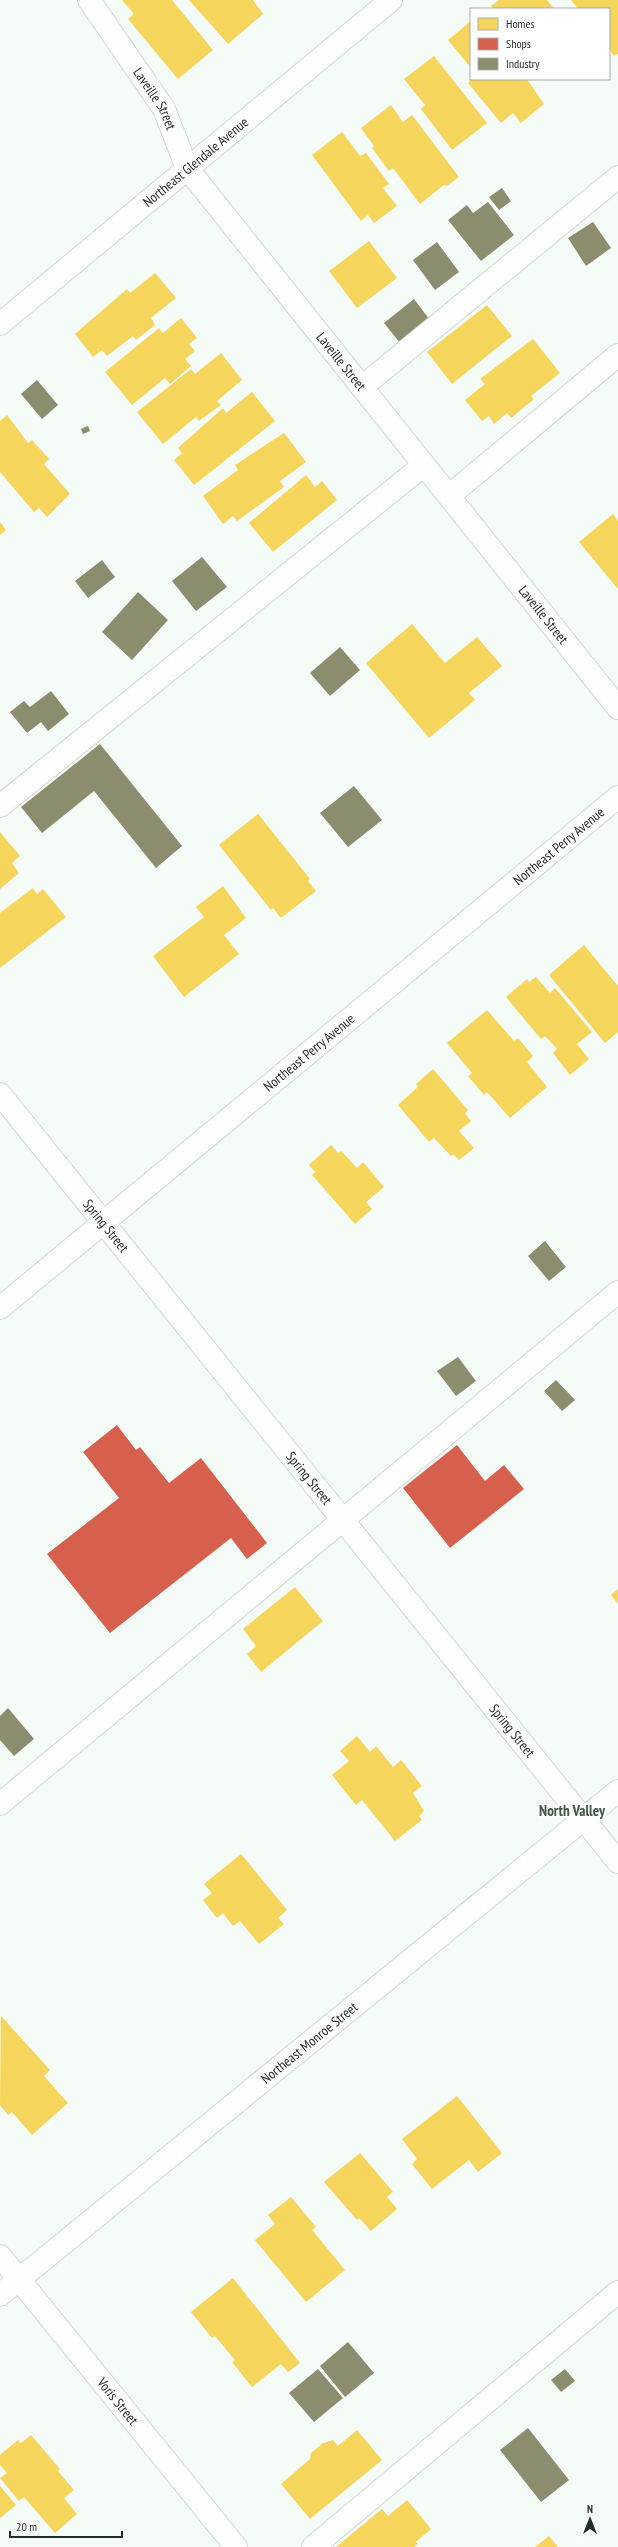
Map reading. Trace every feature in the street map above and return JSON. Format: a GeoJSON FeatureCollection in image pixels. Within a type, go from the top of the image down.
{"type":"FeatureCollection","features":[{"type":"Feature","properties":{"kind":"street","name":"Laveille Street"},"geometry":{"type":"LineString","coordinates":[[89,0],[164,109],[188,168],[618,708]]}},
{"type":"Feature","properties":{"kind":"street","name":"Northeast Glendale Avenue"},"geometry":{"type":"LineString","coordinates":[[0,324],[391,0]]}},
{"type":"Feature","properties":{"kind":"street"},"geometry":{"type":"LineString","coordinates":[[362,387],[618,177]]}},
{"type":"Feature","properties":{"kind":"street"},"geometry":{"type":"LineString","coordinates":[[449,496],[618,355]]}},
{"type":"Feature","properties":{"kind":"street"},"geometry":{"type":"LineString","coordinates":[[0,806],[424,465]]}},
{"type":"Feature","properties":{"kind":"street","name":"Northeast Perry Avenue"},"geometry":{"type":"LineString","coordinates":[[0,1308],[102,1222],[618,797]]}},
{"type":"Feature","properties":{"kind":"street","name":"Spring Street"},"geometry":{"type":"LineString","coordinates":[[0,1094],[618,1862]]}},
{"type":"Feature","properties":{"kind":"street"},"geometry":{"type":"LineString","coordinates":[[0,1804],[342,1519],[618,1292]]}},
{"type":"Feature","properties":{"kind":"street","name":"Northeast Monroe Street"},"geometry":{"type":"LineString","coordinates":[[0,2295],[618,1791]]}},
{"type":"Feature","properties":{"kind":"street","name":"Voris Street"},"geometry":{"type":"LineString","coordinates":[[0,2256],[236,2547]]}},
{"type":"Feature","properties":{"kind":"street"},"geometry":{"type":"LineString","coordinates":[[313,2547],[618,2292]]}},
{"type":"Feature","properties":{"kind":"building: Homes"},"geometry":{"type":"Polygon","coordinates":[[[122,0],[172,0],[213,50],[178,79],[128,19],[134,14],[122,0]]]}},
{"type":"Feature","properties":{"kind":"building: Homes"},"geometry":{"type":"Polygon","coordinates":[[[189,0],[253,0],[263,14],[228,44],[189,0]]]}},
{"type":"Feature","properties":{"kind":"building: Homes"},"geometry":{"type":"Polygon","coordinates":[[[499,0],[547,0],[553,8],[492,8],[491,6],[499,0]]]}},
{"type":"Feature","properties":{"kind":"building: Homes"},"geometry":{"type":"Polygon","coordinates":[[[571,0],[618,0],[618,54],[614,56],[610,50],[610,8],[577,8],[571,0]]]}},
{"type":"Feature","properties":{"kind":"building: Homes"},"geometry":{"type":"Polygon","coordinates":[[[470,22],[470,67],[448,40],[470,22]]]}},
{"type":"Feature","properties":{"kind":"building: Homes"},"geometry":{"type":"Polygon","coordinates":[[[434,56],[487,123],[452,150],[421,109],[425,105],[404,79],[434,56]]]}},
{"type":"Feature","properties":{"kind":"building: Homes"},"geometry":{"type":"Polygon","coordinates":[[[471,80],[528,80],[544,104],[521,123],[513,113],[501,123],[468,83],[471,80]]]}},
{"type":"Feature","properties":{"kind":"building: Homes"},"geometry":{"type":"Polygon","coordinates":[[[391,105],[403,122],[412,115],[459,177],[447,186],[444,185],[420,204],[393,168],[389,171],[372,148],[374,146],[361,128],[391,105]]]}},
{"type":"Feature","properties":{"kind":"building: Homes"},"geometry":{"type":"Polygon","coordinates":[[[342,132],[360,156],[366,153],[389,184],[383,188],[397,206],[374,223],[368,215],[361,221],[312,155],[342,132]]]}},
{"type":"Feature","properties":{"kind":"building: Homes"},"geometry":{"type":"Polygon","coordinates":[[[369,241],[397,278],[357,308],[329,271],[369,241]]]}},
{"type":"Feature","properties":{"kind":"building: Homes"},"geometry":{"type":"Polygon","coordinates":[[[155,273],[176,298],[151,318],[155,325],[136,340],[133,336],[107,356],[102,350],[93,357],[75,334],[127,289],[130,293],[155,273]]]}},
{"type":"Feature","properties":{"kind":"building: Homes"},"geometry":{"type":"Polygon","coordinates":[[[487,305],[512,336],[452,384],[427,352],[487,305]]]}},
{"type":"Feature","properties":{"kind":"building: Homes"},"geometry":{"type":"Polygon","coordinates":[[[181,318],[197,338],[189,344],[195,351],[185,359],[191,366],[170,384],[165,378],[132,405],[105,372],[159,328],[163,333],[181,318]]]}},
{"type":"Feature","properties":{"kind":"building: Homes"},"geometry":{"type":"Polygon","coordinates":[[[533,339],[560,373],[531,396],[534,399],[511,418],[507,413],[494,424],[489,416],[482,421],[465,400],[485,384],[480,379],[533,339]]]}},
{"type":"Feature","properties":{"kind":"building: Homes"},"geometry":{"type":"Polygon","coordinates":[[[221,353],[242,380],[217,401],[221,405],[199,421],[196,417],[163,444],[137,412],[191,369],[195,374],[221,353]]]}},
{"type":"Feature","properties":{"kind":"building: Homes"},"geometry":{"type":"Polygon","coordinates":[[[252,392],[275,421],[194,485],[174,460],[182,453],[178,448],[223,408],[226,413],[252,392]]]}},
{"type":"Feature","properties":{"kind":"building: Homes"},"geometry":{"type":"Polygon","coordinates":[[[7,415],[28,443],[32,440],[49,459],[44,464],[70,494],[47,517],[39,508],[34,512],[0,472],[0,421],[7,415]]]}},
{"type":"Feature","properties":{"kind":"building: Homes"},"geometry":{"type":"Polygon","coordinates":[[[284,433],[306,462],[280,481],[284,487],[237,521],[233,516],[223,524],[203,496],[238,470],[235,465],[284,433]]]}},
{"type":"Feature","properties":{"kind":"building: Homes"},"geometry":{"type":"Polygon","coordinates":[[[306,475],[315,487],[322,481],[337,500],[273,552],[249,523],[306,475]]]}},
{"type":"Feature","properties":{"kind":"building: Homes"},"geometry":{"type":"Polygon","coordinates":[[[613,514],[618,521],[618,589],[579,542],[613,514]]]}},
{"type":"Feature","properties":{"kind":"building: Homes"},"geometry":{"type":"Polygon","coordinates":[[[0,522],[6,530],[0,535],[0,522]]]}},
{"type":"Feature","properties":{"kind":"building: Homes"},"geometry":{"type":"Polygon","coordinates":[[[412,624],[445,663],[477,637],[502,666],[469,693],[475,700],[429,738],[366,663],[412,624]]]}},
{"type":"Feature","properties":{"kind":"building: Homes"},"geometry":{"type":"Polygon","coordinates":[[[258,814],[310,879],[308,881],[316,891],[281,918],[273,908],[271,910],[219,845],[258,814]]]}},
{"type":"Feature","properties":{"kind":"building: Homes"},"geometry":{"type":"Polygon","coordinates":[[[0,832],[20,856],[12,863],[19,873],[0,889],[0,832]]]}},
{"type":"Feature","properties":{"kind":"building: Homes"},"geometry":{"type":"Polygon","coordinates":[[[223,886],[246,918],[224,935],[239,954],[184,997],[153,956],[204,917],[196,907],[223,886]]]}},
{"type":"Feature","properties":{"kind":"building: Homes"},"geometry":{"type":"Polygon","coordinates":[[[33,888],[37,894],[43,889],[66,917],[0,968],[0,913],[33,888]]]}},
{"type":"Feature","properties":{"kind":"building: Homes"},"geometry":{"type":"Polygon","coordinates":[[[584,945],[618,986],[618,1032],[605,1043],[549,975],[584,945]]]}},
{"type":"Feature","properties":{"kind":"building: Homes"},"geometry":{"type":"Polygon","coordinates":[[[536,977],[550,993],[555,988],[592,1032],[577,1044],[589,1059],[570,1075],[553,1053],[557,1049],[545,1036],[541,1039],[506,997],[527,979],[529,982],[536,977]]]}},
{"type":"Feature","properties":{"kind":"building: Homes"},"geometry":{"type":"Polygon","coordinates":[[[487,1010],[514,1041],[518,1038],[533,1056],[527,1062],[547,1087],[510,1118],[487,1092],[484,1095],[468,1076],[472,1073],[447,1043],[487,1010]]]}},
{"type":"Feature","properties":{"kind":"building: Homes"},"geometry":{"type":"Polygon","coordinates":[[[433,1069],[468,1110],[465,1113],[471,1121],[459,1131],[474,1148],[459,1160],[453,1154],[451,1156],[434,1138],[429,1142],[398,1105],[418,1087],[416,1084],[433,1069]]]}},
{"type":"Feature","properties":{"kind":"building: Homes"},"geometry":{"type":"Polygon","coordinates":[[[331,1145],[338,1153],[341,1151],[357,1168],[363,1162],[384,1187],[366,1202],[372,1209],[355,1224],[312,1175],[315,1172],[309,1165],[331,1145]]]}},
{"type":"Feature","properties":{"kind":"building: Homes"},"geometry":{"type":"Polygon","coordinates":[[[295,1587],[323,1621],[261,1672],[247,1654],[256,1646],[243,1629],[295,1587]]]}},
{"type":"Feature","properties":{"kind":"building: Homes"},"geometry":{"type":"Polygon","coordinates":[[[618,1589],[618,1604],[611,1595],[618,1589]]]}},
{"type":"Feature","properties":{"kind":"building: Homes"},"geometry":{"type":"Polygon","coordinates":[[[357,1736],[370,1752],[376,1746],[393,1767],[401,1760],[422,1786],[413,1793],[424,1811],[419,1816],[422,1820],[395,1841],[362,1800],[356,1805],[332,1775],[349,1761],[340,1751],[357,1736]]]}},
{"type":"Feature","properties":{"kind":"building: Homes"},"geometry":{"type":"Polygon","coordinates":[[[241,1854],[287,1910],[278,1918],[284,1924],[259,1944],[240,1921],[233,1926],[223,1913],[217,1918],[203,1900],[212,1893],[204,1884],[241,1854]]]}},
{"type":"Feature","properties":{"kind":"building: Homes"},"geometry":{"type":"Polygon","coordinates":[[[1,2016],[50,2070],[44,2076],[68,2103],[32,2135],[12,2112],[8,2115],[0,2105],[1,2016]]]}},
{"type":"Feature","properties":{"kind":"building: Homes"},"geometry":{"type":"Polygon","coordinates":[[[457,2096],[502,2153],[478,2172],[469,2160],[432,2189],[412,2164],[417,2159],[402,2139],[457,2096]]]}},
{"type":"Feature","properties":{"kind":"building: Homes"},"geometry":{"type":"Polygon","coordinates":[[[360,2153],[393,2192],[387,2197],[397,2209],[371,2231],[359,2218],[357,2220],[324,2182],[360,2153]]]}},
{"type":"Feature","properties":{"kind":"building: Homes"},"geometry":{"type":"Polygon","coordinates":[[[291,2197],[316,2227],[312,2230],[345,2270],[306,2302],[255,2240],[275,2224],[268,2215],[291,2197]]]}},
{"type":"Feature","properties":{"kind":"building: Homes"},"geometry":{"type":"Polygon","coordinates":[[[233,2278],[300,2363],[288,2372],[281,2364],[252,2387],[232,2362],[235,2360],[215,2336],[212,2338],[191,2312],[233,2278]]]}},
{"type":"Feature","properties":{"kind":"building: Homes"},"geometry":{"type":"Polygon","coordinates":[[[357,2430],[382,2460],[310,2519],[281,2484],[310,2459],[311,2453],[323,2443],[333,2440],[338,2446],[357,2430]]]}},
{"type":"Feature","properties":{"kind":"building: Homes"},"geometry":{"type":"Polygon","coordinates":[[[31,2435],[60,2469],[58,2471],[74,2490],[64,2498],[77,2514],[55,2533],[24,2497],[19,2501],[0,2478],[7,2473],[0,2465],[0,2455],[18,2440],[21,2443],[31,2435]]]}},
{"type":"Feature","properties":{"kind":"building: Homes"},"geometry":{"type":"Polygon","coordinates":[[[0,2486],[16,2505],[0,2518],[0,2486]]]}},
{"type":"Feature","properties":{"kind":"building: Homes"},"geometry":{"type":"Polygon","coordinates":[[[407,2500],[431,2529],[416,2542],[418,2544],[414,2547],[336,2547],[382,2509],[388,2516],[407,2500]]]}},
{"type":"Feature","properties":{"kind":"building: Homes"},"geometry":{"type":"Polygon","coordinates":[[[549,2536],[558,2547],[535,2547],[549,2536]]]}},
{"type":"Feature","properties":{"kind":"building: Shops"},"geometry":{"type":"Polygon","coordinates":[[[117,1425],[136,1450],[140,1447],[169,1483],[201,1458],[267,1543],[247,1559],[231,1538],[110,1633],[47,1554],[119,1498],[83,1452],[117,1425]]]}},
{"type":"Feature","properties":{"kind":"building: Shops"},"geometry":{"type":"Polygon","coordinates":[[[457,1445],[485,1481],[504,1465],[524,1489],[450,1548],[403,1488],[457,1445]]]}},
{"type":"Feature","properties":{"kind":"building: Industry"},"geometry":{"type":"Polygon","coordinates":[[[502,188],[511,201],[499,210],[489,197],[502,188]]]}},
{"type":"Feature","properties":{"kind":"building: Industry"},"geometry":{"type":"Polygon","coordinates":[[[488,202],[514,235],[481,261],[448,220],[467,205],[473,213],[488,202]]]}},
{"type":"Feature","properties":{"kind":"building: Industry"},"geometry":{"type":"Polygon","coordinates":[[[593,222],[611,248],[586,266],[568,238],[593,222]]]}},
{"type":"Feature","properties":{"kind":"building: Industry"},"geometry":{"type":"Polygon","coordinates":[[[437,242],[459,272],[435,290],[413,260],[437,242]]]}},
{"type":"Feature","properties":{"kind":"building: Industry"},"geometry":{"type":"Polygon","coordinates":[[[414,299],[430,320],[400,343],[384,323],[414,299]]]}},
{"type":"Feature","properties":{"kind":"building: Industry"},"geometry":{"type":"Polygon","coordinates":[[[37,380],[58,405],[42,419],[21,394],[37,380]]]}},
{"type":"Feature","properties":{"kind":"building: Industry"},"geometry":{"type":"Polygon","coordinates":[[[88,426],[90,431],[83,434],[81,429],[88,426]]]}},
{"type":"Feature","properties":{"kind":"building: Industry"},"geometry":{"type":"Polygon","coordinates":[[[202,557],[227,587],[196,611],[172,581],[202,557]]]}},
{"type":"Feature","properties":{"kind":"building: Industry"},"geometry":{"type":"Polygon","coordinates":[[[102,560],[115,577],[88,598],[75,581],[102,560]]]}},
{"type":"Feature","properties":{"kind":"building: Industry"},"geometry":{"type":"Polygon","coordinates":[[[138,592],[168,620],[132,660],[102,632],[138,592]]]}},
{"type":"Feature","properties":{"kind":"building: Industry"},"geometry":{"type":"Polygon","coordinates":[[[340,647],[360,670],[330,696],[310,673],[340,647]]]}},
{"type":"Feature","properties":{"kind":"building: Industry"},"geometry":{"type":"Polygon","coordinates":[[[51,691],[69,714],[48,731],[41,722],[27,733],[10,712],[24,701],[30,707],[51,691]]]}},
{"type":"Feature","properties":{"kind":"building: Industry"},"geometry":{"type":"Polygon","coordinates":[[[100,744],[182,846],[156,868],[94,791],[42,833],[21,807],[100,744]]]}},
{"type":"Feature","properties":{"kind":"building: Industry"},"geometry":{"type":"Polygon","coordinates":[[[354,786],[382,820],[348,847],[320,813],[354,786]]]}},
{"type":"Feature","properties":{"kind":"building: Industry"},"geometry":{"type":"Polygon","coordinates":[[[545,1241],[566,1267],[549,1281],[528,1256],[545,1241]]]}},
{"type":"Feature","properties":{"kind":"building: Industry"},"geometry":{"type":"Polygon","coordinates":[[[458,1357],[476,1381],[456,1396],[437,1371],[458,1357]]]}},
{"type":"Feature","properties":{"kind":"building: Industry"},"geometry":{"type":"Polygon","coordinates":[[[556,1380],[575,1400],[562,1411],[544,1391],[556,1380]]]}},
{"type":"Feature","properties":{"kind":"building: Industry"},"geometry":{"type":"Polygon","coordinates":[[[8,1708],[34,1739],[14,1756],[0,1740],[0,1716],[8,1708]]]}},
{"type":"Feature","properties":{"kind":"building: Industry"},"geometry":{"type":"Polygon","coordinates":[[[348,2342],[374,2373],[345,2397],[320,2366],[348,2342]]]}},
{"type":"Feature","properties":{"kind":"building: Industry"},"geometry":{"type":"Polygon","coordinates":[[[318,2369],[343,2398],[314,2422],[289,2393],[318,2369]]]}},
{"type":"Feature","properties":{"kind":"building: Industry"},"geometry":{"type":"Polygon","coordinates":[[[565,2369],[575,2381],[561,2392],[551,2380],[565,2369]]]}},
{"type":"Feature","properties":{"kind":"building: Industry"},"geometry":{"type":"Polygon","coordinates":[[[528,2428],[569,2480],[541,2502],[500,2450],[528,2428]]]}},
{"type":"Feature","properties":{"kind":"district","name":"North Valley"},"geometry":{"type":"Point","coordinates":[572,1810]}}]}
